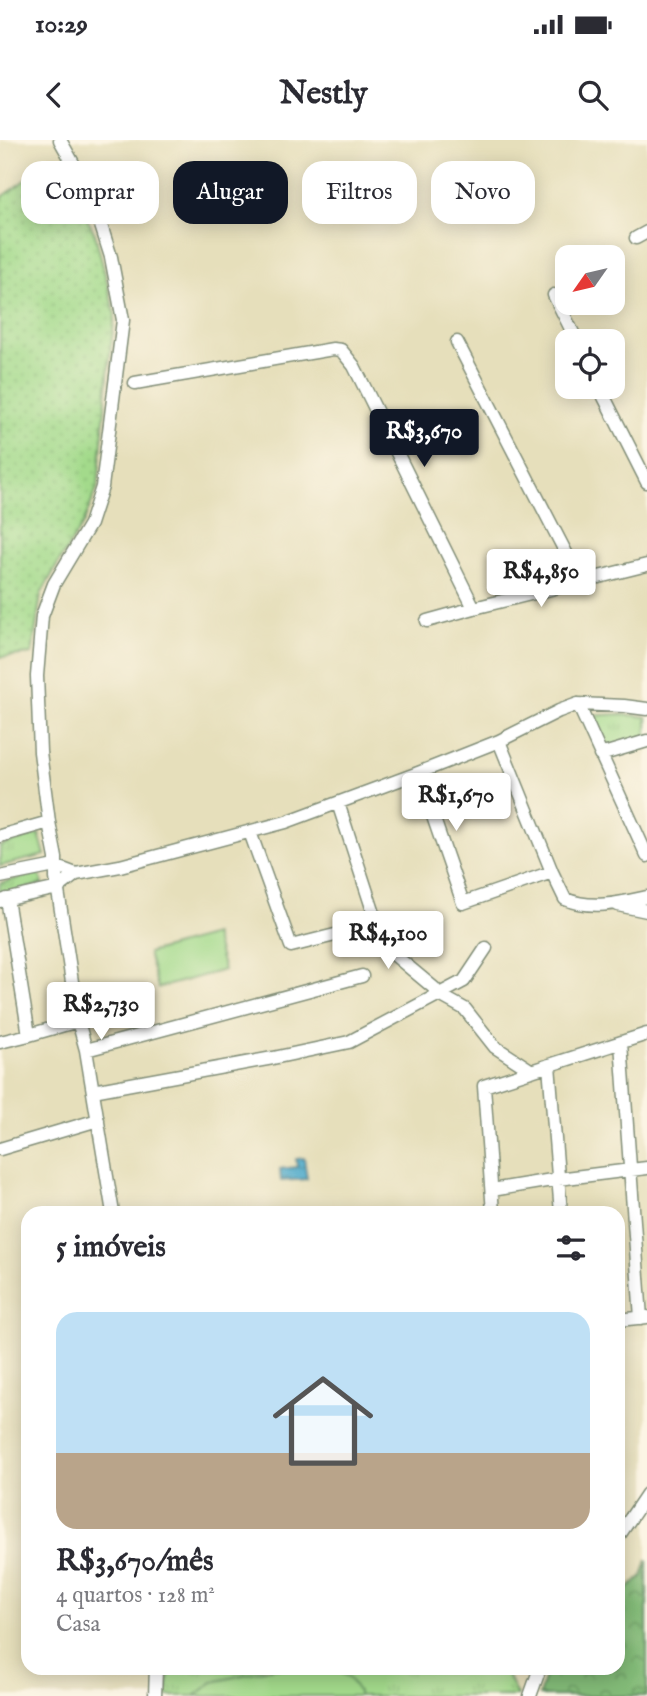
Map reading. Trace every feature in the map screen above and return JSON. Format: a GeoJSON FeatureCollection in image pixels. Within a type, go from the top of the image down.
{"type":"FeatureCollection","features":[{"type":"Feature","properties":{"kind":"street"},"geometry":{"type":"LineString","coordinates":[[60,140],[92,197],[111,257],[123,320],[102,487],[90,524],[54,584],[42,616],[37,677],[39,739],[56,873],[112,1206]]}},
{"type":"Feature","properties":{"kind":"street"},"geometry":{"type":"LineString","coordinates":[[554,296],[570,329]]}},
{"type":"Feature","properties":{"kind":"street"},"geometry":{"type":"LineString","coordinates":[[457,342],[581,582]]}},
{"type":"Feature","properties":{"kind":"street"},"geometry":{"type":"LineString","coordinates":[[135,383],[333,349],[341,350],[354,366],[474,608]]}},
{"type":"Feature","properties":{"kind":"street"},"geometry":{"type":"LineString","coordinates":[[605,399],[647,482]]}},
{"type":"Feature","properties":{"kind":"street"},"geometry":{"type":"LineString","coordinates":[[427,621],[647,565]]}},
{"type":"Feature","properties":{"kind":"street"},"geometry":{"type":"LineString","coordinates":[[0,877],[76,874],[120,866],[286,822],[499,741],[578,704],[647,709]]}},
{"type":"Feature","properties":{"kind":"street"},"geometry":{"type":"LineString","coordinates":[[578,704],[647,856]]}},
{"type":"Feature","properties":{"kind":"street"},"geometry":{"type":"LineString","coordinates":[[499,741],[565,899],[577,904],[615,904],[647,897]]}},
{"type":"Feature","properties":{"kind":"street"},"geometry":{"type":"LineString","coordinates":[[600,755],[647,741]]}},
{"type":"Feature","properties":{"kind":"street"},"geometry":{"type":"LineString","coordinates":[[418,773],[463,903],[552,872]]}},
{"type":"Feature","properties":{"kind":"street"},"geometry":{"type":"LineString","coordinates":[[338,803],[376,925],[392,953],[438,994],[465,1009],[495,1047],[532,1071]]}},
{"type":"Feature","properties":{"kind":"street"},"geometry":{"type":"LineString","coordinates":[[0,836],[49,822]]}},
{"type":"Feature","properties":{"kind":"street"},"geometry":{"type":"LineString","coordinates":[[250,832],[291,946],[376,925]]}},
{"type":"Feature","properties":{"kind":"street"},"geometry":{"type":"LineString","coordinates":[[29,1035],[3,900],[56,873],[76,874]]}},
{"type":"Feature","properties":{"kind":"street"},"geometry":{"type":"LineString","coordinates":[[615,904],[647,911]]}},
{"type":"Feature","properties":{"kind":"street"},"geometry":{"type":"LineString","coordinates":[[93,1091],[349,1042],[464,981],[486,948]]}},
{"type":"Feature","properties":{"kind":"street"},"geometry":{"type":"LineString","coordinates":[[86,1050],[362,976]]}},
{"type":"Feature","properties":{"kind":"street"},"geometry":{"type":"LineString","coordinates":[[0,1042],[79,1021]]}},
{"type":"Feature","properties":{"kind":"street"},"geometry":{"type":"LineString","coordinates":[[493,1206],[484,1086],[647,1034]]}},
{"type":"Feature","properties":{"kind":"street"},"geometry":{"type":"LineString","coordinates":[[621,1042],[629,1169],[644,1318],[625,1319]]}},
{"type":"Feature","properties":{"kind":"street"},"geometry":{"type":"LineString","coordinates":[[549,1065],[560,1206]]}},
{"type":"Feature","properties":{"kind":"street"},"geometry":{"type":"LineString","coordinates":[[0,1149],[98,1120]]}},
{"type":"Feature","properties":{"kind":"street"},"geometry":{"type":"LineString","coordinates":[[492,1190],[647,1168]]}},
{"type":"Feature","properties":{"kind":"street"},"geometry":{"type":"LineString","coordinates":[[625,1526],[647,1493]]}},
{"type":"Feature","properties":{"kind":"street"},"geometry":{"type":"LineString","coordinates":[[155,1696],[156,1675]]}},
{"type":"Feature","properties":{"kind":"street"},"geometry":{"type":"LineString","coordinates":[[530,1696],[538,1675]]}},
{"type":"Feature","properties":{"kind":"green space"},"geometry":{"type":"Polygon","coordinates":[[[21,183],[21,224],[90,224],[95,234],[115,315],[98,486],[83,524],[41,594],[32,654],[0,657],[0,199],[21,183]]]}},
{"type":"Feature","properties":{"kind":"green space"},"geometry":{"type":"Polygon","coordinates":[[[620,714],[647,717],[647,736],[606,750],[588,716],[620,714]]]}},
{"type":"Feature","properties":{"kind":"green space"},"geometry":{"type":"Polygon","coordinates":[[[39,834],[45,855],[0,866],[0,846],[39,834]]]}},
{"type":"Feature","properties":{"kind":"green space"},"geometry":{"type":"Polygon","coordinates":[[[39,873],[43,884],[0,895],[0,883],[39,873]]]}},
{"type":"Feature","properties":{"kind":"green space"},"geometry":{"type":"Polygon","coordinates":[[[214,935],[224,970],[158,988],[148,953],[214,935]]]}},
{"type":"Feature","properties":{"kind":"green space"},"geometry":{"type":"Polygon","coordinates":[[[647,1560],[647,1696],[539,1696],[545,1675],[625,1675],[625,1591],[642,1577],[647,1560]]]}},
{"type":"Feature","properties":{"kind":"green space"},"geometry":{"type":"Polygon","coordinates":[[[169,1675],[507,1675],[517,1696],[167,1696],[169,1675]]]}},
{"type":"Feature","properties":{"kind":"green space"},"geometry":{"type":"Polygon","coordinates":[[[243,1675],[344,1675],[358,1691],[358,1696],[195,1696],[213,1682],[243,1675]]]}},
{"type":"Feature","properties":{"kind":"water"},"geometry":{"type":"Polygon","coordinates":[[[304,1158],[307,1179],[281,1181],[280,1169],[297,1167],[296,1159],[304,1158]]]}}]}
